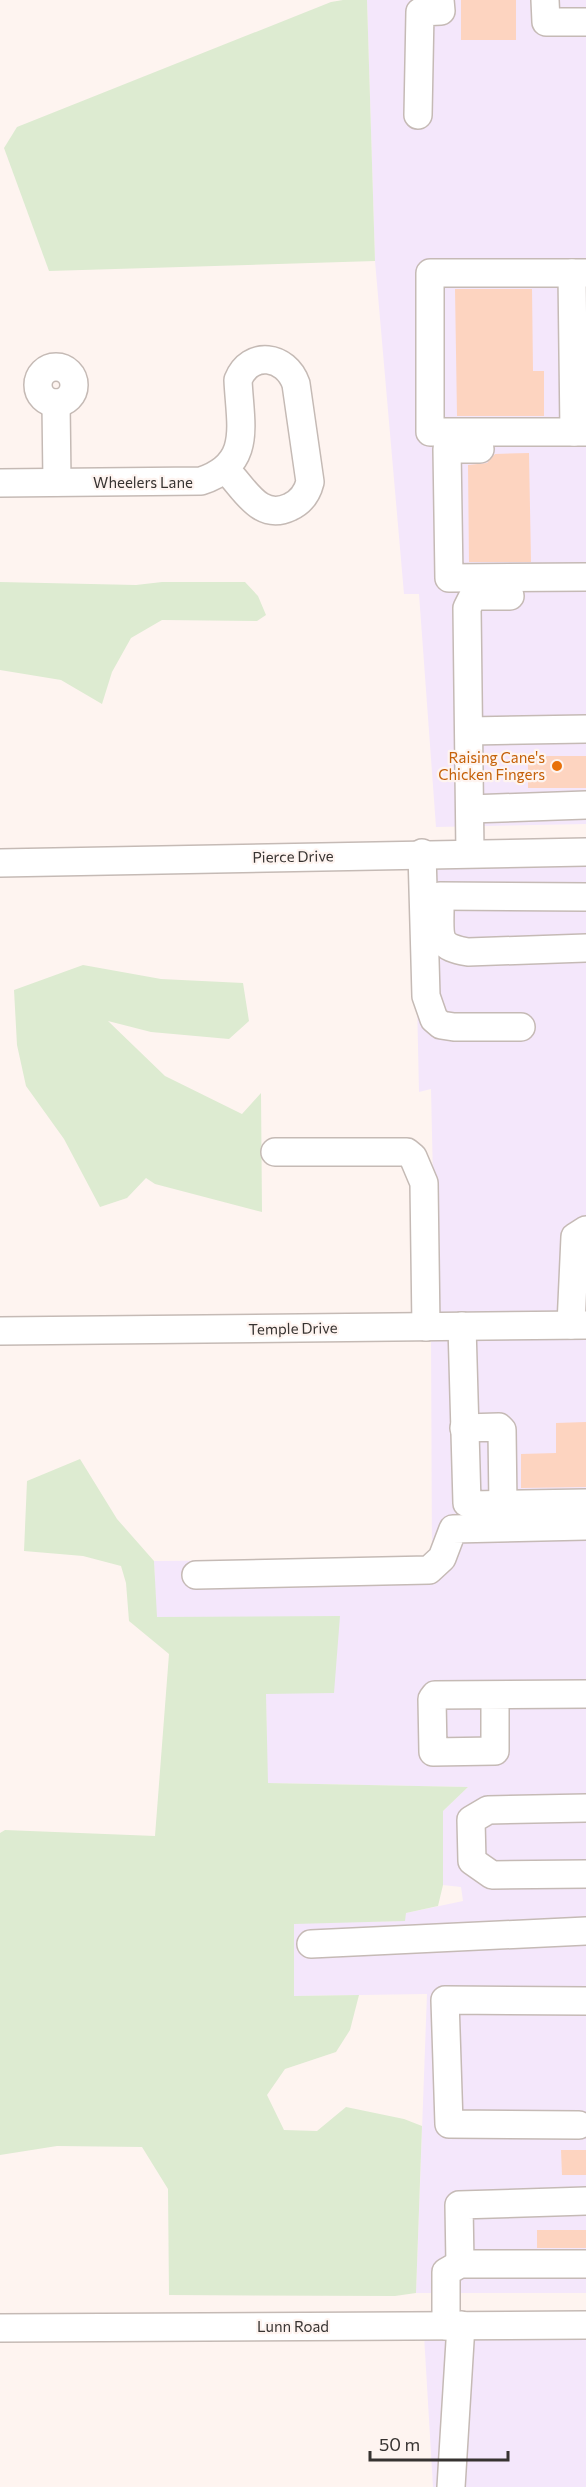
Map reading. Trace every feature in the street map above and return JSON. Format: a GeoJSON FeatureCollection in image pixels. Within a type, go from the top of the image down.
{"type":"FeatureCollection","features":[{"type":"Feature","properties":{"kind":"street"},"geometry":{"type":"LineString","coordinates":[[418,115],[420,12],[441,11],[441,0]]}},
{"type":"Feature","properties":{"kind":"street"},"geometry":{"type":"LineString","coordinates":[[545,0],[546,22],[586,22]]}},
{"type":"Feature","properties":{"kind":"street"},"geometry":{"type":"LineString","coordinates":[[430,273],[579,273],[582,437],[430,432],[430,273]]}},
{"type":"Feature","properties":{"kind":"street"},"geometry":{"type":"LineString","coordinates":[[269,359],[280,362],[290,370],[296,384],[310,482],[306,493],[297,504],[284,510],[264,509],[251,501],[238,481],[226,470],[237,454],[241,439],[238,380],[240,375],[254,361],[269,359]]}},
{"type":"Feature","properties":{"kind":"street"},"geometry":{"type":"LineString","coordinates":[[56,403],[57,482]]}},
{"type":"Feature","properties":{"kind":"street"},"geometry":{"type":"LineString","coordinates":[[574,577],[449,578],[447,449],[582,437]]}},
{"type":"Feature","properties":{"kind":"street","name":"Wheelers Lane"},"geometry":{"type":"LineString","coordinates":[[0,483],[201,481],[226,470]]}},
{"type":"Feature","properties":{"kind":"street"},"geometry":{"type":"LineString","coordinates":[[470,853],[467,608],[473,596],[586,594]]}},
{"type":"Feature","properties":{"kind":"street"},"geometry":{"type":"LineString","coordinates":[[469,731],[586,729]]}},
{"type":"Feature","properties":{"kind":"street"},"geometry":{"type":"LineString","coordinates":[[470,809],[586,805]]}},
{"type":"Feature","properties":{"kind":"street","name":"Pierce Drive"},"geometry":{"type":"LineString","coordinates":[[0,863],[431,853],[586,852]]}},
{"type":"Feature","properties":{"kind":"street"},"geometry":{"type":"LineString","coordinates":[[431,853],[440,896],[440,937],[443,944],[451,949],[468,952],[586,948]]}},
{"type":"Feature","properties":{"kind":"street"},"geometry":{"type":"LineString","coordinates":[[431,853],[426,996],[434,1019],[441,1025],[454,1027],[521,1027]]}},
{"type":"Feature","properties":{"kind":"street"},"geometry":{"type":"LineString","coordinates":[[440,896],[586,897]]}},
{"type":"Feature","properties":{"kind":"street"},"geometry":{"type":"LineString","coordinates":[[275,1152],[407,1152],[413,1157],[424,1183],[426,1326]]}},
{"type":"Feature","properties":{"kind":"street"},"geometry":{"type":"LineString","coordinates":[[578,1325],[580,1264],[575,1237],[586,1230]]}},
{"type":"Feature","properties":{"kind":"street","name":"Temple Drive"},"geometry":{"type":"LineString","coordinates":[[0,1330],[578,1325]]}},
{"type":"Feature","properties":{"kind":"street"},"geometry":{"type":"LineString","coordinates":[[462,1326],[467,1503],[503,1505],[586,1503]]}},
{"type":"Feature","properties":{"kind":"street"},"geometry":{"type":"LineString","coordinates":[[464,1428],[499,1427],[502,1430],[503,1505]]}},
{"type":"Feature","properties":{"kind":"street"},"geometry":{"type":"LineString","coordinates":[[196,1575],[429,1570],[442,1558],[453,1529],[586,1526]]}},
{"type":"Feature","properties":{"kind":"street"},"geometry":{"type":"LineString","coordinates":[[495,1695],[586,1694]]}},
{"type":"Feature","properties":{"kind":"street"},"geometry":{"type":"LineString","coordinates":[[586,1808],[488,1810],[471,1820],[472,1861],[492,1875],[586,1874]]}},
{"type":"Feature","properties":{"kind":"street"},"geometry":{"type":"LineString","coordinates":[[310,1944],[586,1931]]}},
{"type":"Feature","properties":{"kind":"street"},"geometry":{"type":"LineString","coordinates":[[579,2125],[449,2124],[445,2000],[586,2001]]}},
{"type":"Feature","properties":{"kind":"street"},"geometry":{"type":"LineString","coordinates":[[460,2264],[459,2205],[586,2201]]}},
{"type":"Feature","properties":{"kind":"street"},"geometry":{"type":"LineString","coordinates":[[451,2487],[453,2326],[446,2272],[460,2264],[586,2264]]}},
{"type":"Feature","properties":{"kind":"street","name":"Lunn Road"},"geometry":{"type":"LineString","coordinates":[[0,2328],[586,2325]]}},
{"type":"Feature","properties":{"kind":"shaded area"},"geometry":{"type":"Polygon","coordinates":[[[367,0],[586,0],[586,824],[436,827],[419,594],[404,594],[375,261],[367,0]]]}},
{"type":"Feature","properties":{"kind":"shaded area"},"geometry":{"type":"Polygon","coordinates":[[[414,862],[586,862],[586,1311],[436,1315],[431,1089],[419,1092],[414,862]]]}},
{"type":"Feature","properties":{"kind":"shaded area"},"geometry":{"type":"Polygon","coordinates":[[[586,1333],[586,2293],[416,2293],[427,1994],[294,1996],[293,1923],[404,1921],[406,1913],[463,1901],[461,1887],[443,1885],[443,1811],[468,1787],[267,1783],[266,1694],[156,1617],[154,1561],[432,1559],[431,1338],[586,1333]]]}},
{"type":"Feature","properties":{"kind":"shaded area"},"geometry":{"type":"Polygon","coordinates":[[[424,2335],[586,2335],[586,2487],[433,2487],[424,2335]]]}},
{"type":"Feature","properties":{"kind":"green space"},"geometry":{"type":"Polygon","coordinates":[[[367,0],[375,261],[49,271],[4,148],[17,127],[331,2],[367,0]]]}},
{"type":"Feature","properties":{"kind":"green space"},"geometry":{"type":"Polygon","coordinates":[[[0,582],[136,585],[162,582],[245,582],[258,596],[266,615],[257,621],[162,620],[131,638],[112,672],[102,704],[61,680],[0,670],[0,582]]]}},
{"type":"Feature","properties":{"kind":"green space"},"geometry":{"type":"Polygon","coordinates":[[[83,965],[161,979],[243,983],[249,1021],[229,1039],[151,1032],[108,1021],[165,1076],[242,1114],[261,1093],[262,1212],[155,1184],[146,1178],[127,1198],[100,1207],[64,1139],[26,1086],[17,1045],[14,990],[83,965]]]}},
{"type":"Feature","properties":{"kind":"green space"},"geometry":{"type":"Polygon","coordinates":[[[80,1459],[117,1519],[154,1561],[157,1617],[340,1616],[334,1693],[266,1694],[268,1783],[468,1787],[443,1811],[443,1885],[438,1906],[406,1913],[405,1921],[294,1924],[294,1996],[359,1995],[350,2030],[336,2052],[285,2069],[267,2095],[284,2130],[317,2131],[346,2107],[404,2119],[422,2126],[416,2293],[395,2296],[169,2295],[168,2189],[142,2147],[57,2146],[0,2155],[0,1833],[5,1830],[155,1836],[169,1654],[129,1621],[126,1583],[121,1566],[83,1556],[24,1551],[27,1481],[80,1459]]]}},
{"type":"Feature","properties":{"kind":"building"},"geometry":{"type":"Polygon","coordinates":[[[461,0],[516,0],[516,40],[461,40],[461,0]]]}},
{"type":"Feature","properties":{"kind":"building"},"geometry":{"type":"Polygon","coordinates":[[[455,289],[532,289],[533,371],[544,371],[544,416],[457,416],[455,289]]]}},
{"type":"Feature","properties":{"kind":"building"},"geometry":{"type":"Polygon","coordinates":[[[529,453],[531,562],[469,562],[468,465],[487,463],[495,454],[529,453]]]}},
{"type":"Feature","properties":{"kind":"building","name":"Raising Cane's Chicken Fingers"},"geometry":{"type":"Polygon","coordinates":[[[528,756],[586,756],[586,788],[528,788],[528,756]]]}},
{"type":"Feature","properties":{"kind":"building"},"geometry":{"type":"Polygon","coordinates":[[[586,1422],[586,1487],[521,1488],[521,1454],[556,1453],[556,1423],[586,1422]]]}},
{"type":"Feature","properties":{"kind":"building"},"geometry":{"type":"Polygon","coordinates":[[[561,2150],[586,2150],[586,2175],[562,2175],[561,2150]]]}},
{"type":"Feature","properties":{"kind":"building"},"geometry":{"type":"Polygon","coordinates":[[[537,2230],[586,2230],[586,2248],[537,2248],[537,2230]]]}},
{"type":"Feature","properties":{"kind":"place","name":"Raising Cane's Chicken Fingers"},"geometry":{"type":"Point","coordinates":[557,766]}}]}
